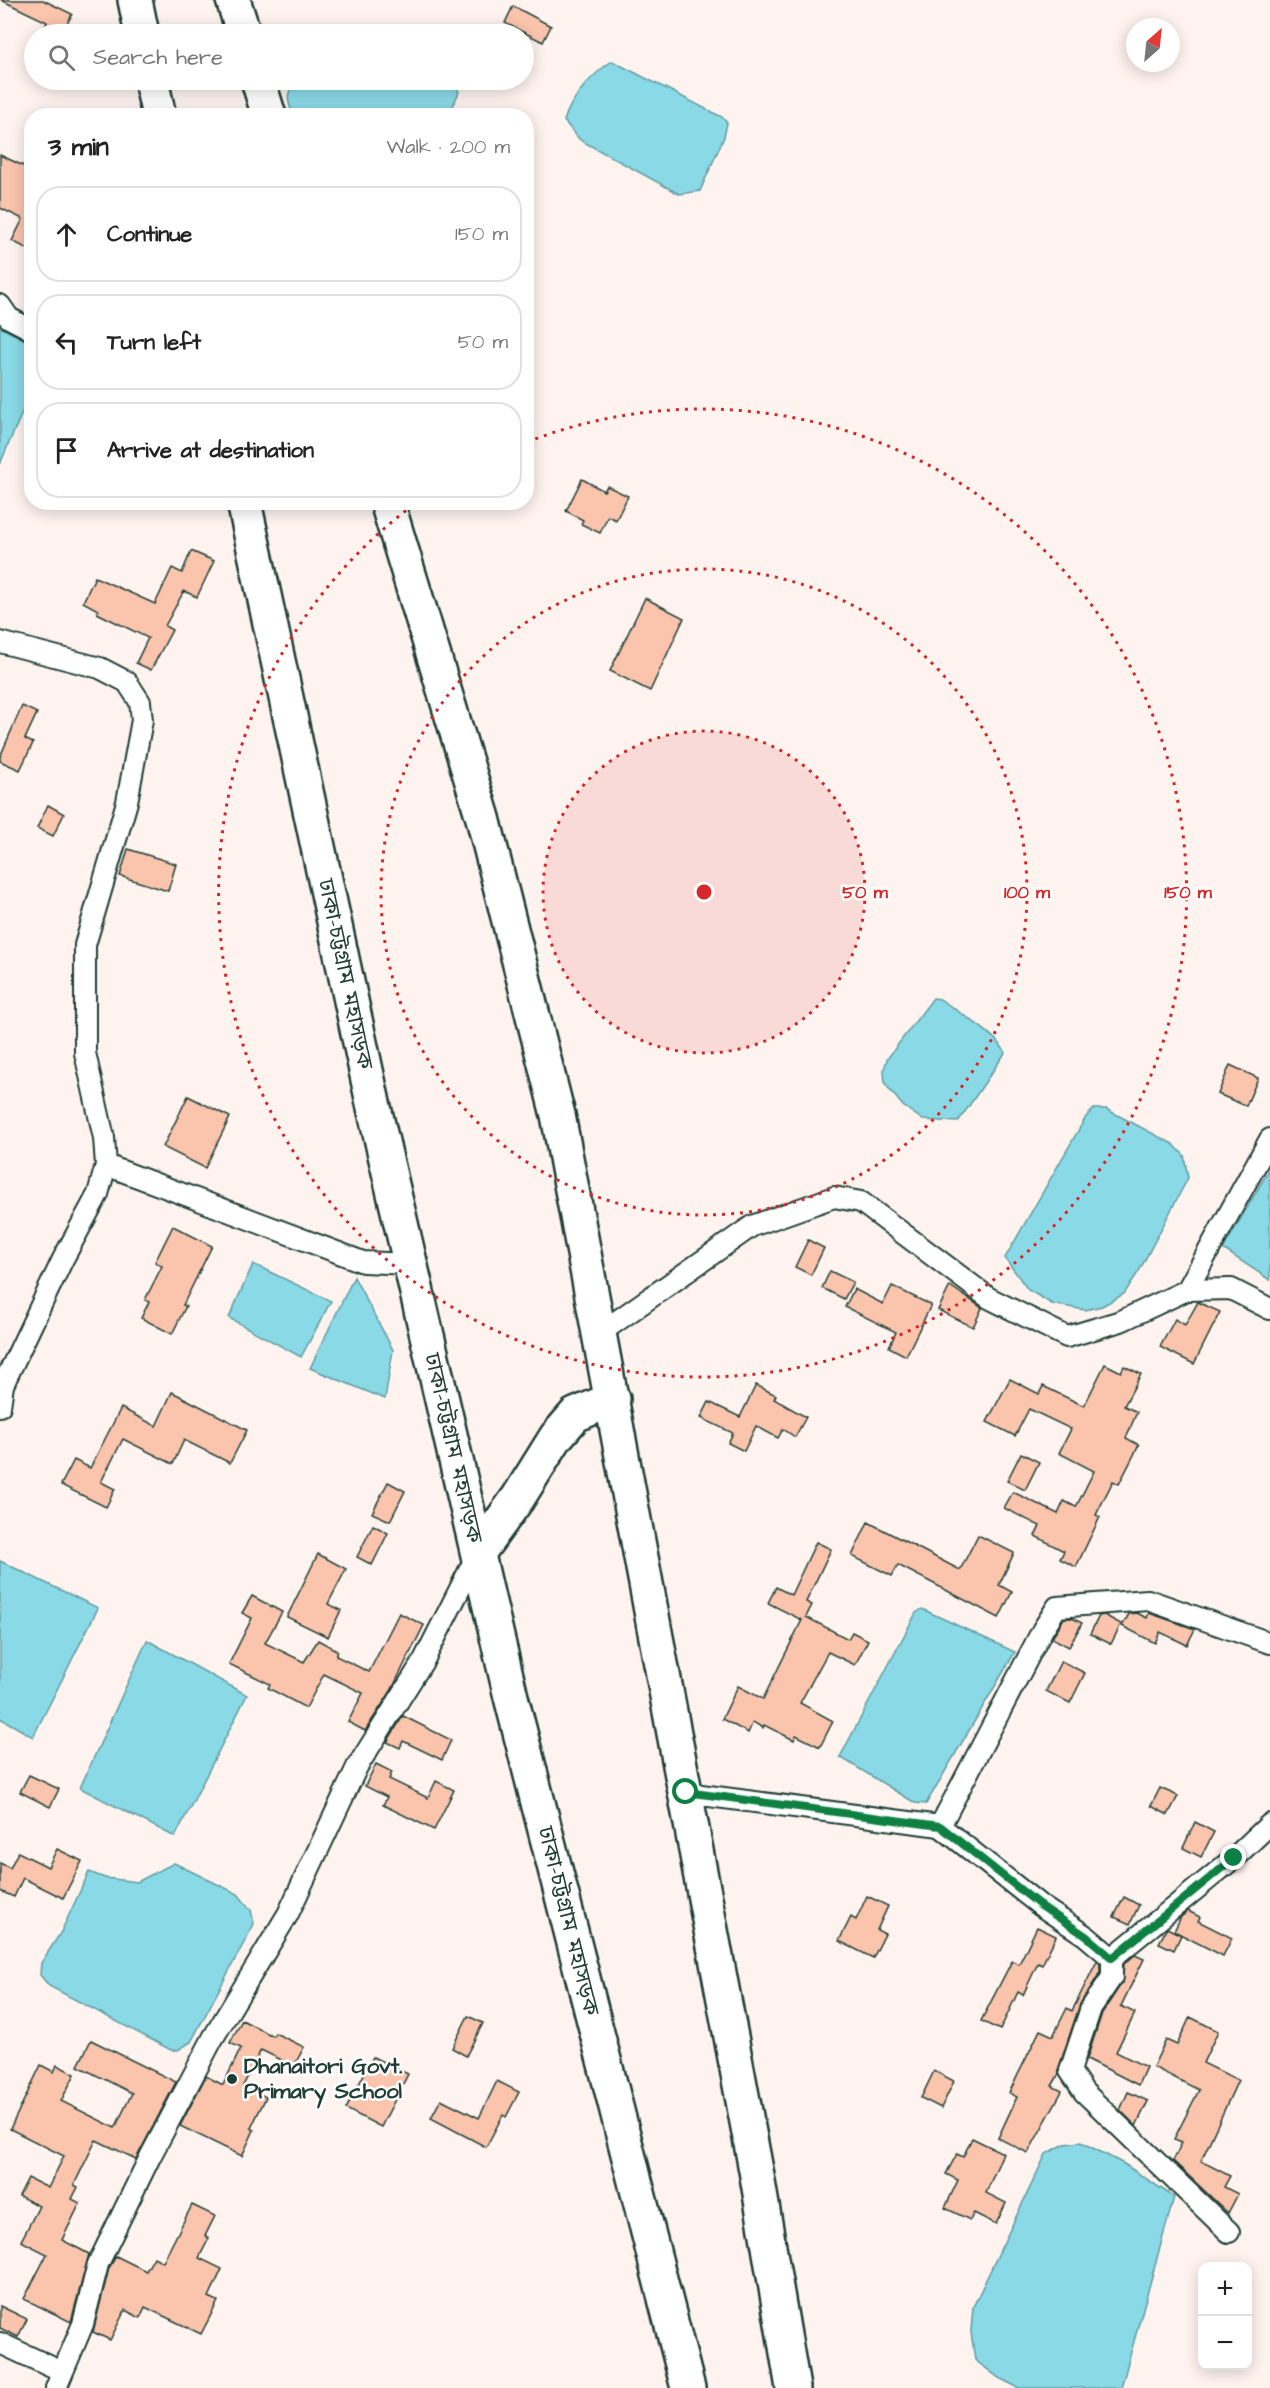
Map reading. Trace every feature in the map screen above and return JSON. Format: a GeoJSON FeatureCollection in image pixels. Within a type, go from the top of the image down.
{"type":"FeatureCollection","features":[{"type":"Feature","properties":{"kind":"highway"},"geometry":{"type":"LineString","coordinates":[[135,0],[140,24]]}},
{"type":"Feature","properties":{"kind":"highway"},"geometry":{"type":"LineString","coordinates":[[233,0],[241,24]]}},
{"type":"Feature","properties":{"kind":"highway"},"geometry":{"type":"LineString","coordinates":[[153,90],[157,108]]}},
{"type":"Feature","properties":{"kind":"highway"},"geometry":{"type":"LineString","coordinates":[[261,90],[267,108]]}},
{"type":"Feature","properties":{"kind":"highway","name":"ঢাকা-চট্টগ্রাম মহাসড়ক"},"geometry":{"type":"LineString","coordinates":[[246,510],[373,1103],[517,1720],[688,2388]]}},
{"type":"Feature","properties":{"kind":"highway"},"geometry":{"type":"LineString","coordinates":[[389,510],[483,818],[558,1115],[686,1792],[793,2388]]}},
{"type":"Feature","properties":{"kind":"highway"},"geometry":{"type":"LineString","coordinates":[[478,1553],[518,1498],[556,1437],[575,1415],[613,1399]]}},
{"type":"Feature","properties":{"kind":"street"},"geometry":{"type":"LineString","coordinates":[[0,305],[9,318],[24,326]]}},
{"type":"Feature","properties":{"kind":"street"},"geometry":{"type":"LineString","coordinates":[[0,642],[100,668],[127,682],[140,702],[142,720],[127,802],[86,945],[85,1053],[104,1138],[106,1164],[98,1194],[63,1259],[3,1385],[0,1406]]}},
{"type":"Feature","properties":{"kind":"street"},"geometry":{"type":"LineString","coordinates":[[1186,1290],[1270,1139]]}},
{"type":"Feature","properties":{"kind":"street"},"geometry":{"type":"LineString","coordinates":[[106,1164],[363,1262],[410,1264]]}},
{"type":"Feature","properties":{"kind":"street"},"geometry":{"type":"LineString","coordinates":[[600,1333],[752,1226],[834,1197],[861,1202],[989,1298],[1067,1337],[1120,1322],[1186,1290],[1231,1289],[1270,1309]]}},
{"type":"Feature","properties":{"kind":"street"},"geometry":{"type":"LineString","coordinates":[[0,2343],[59,2380],[83,2324],[98,2264],[150,2157],[213,2038],[288,1914],[357,1767],[424,1660],[478,1553]]}},
{"type":"Feature","properties":{"kind":"street"},"geometry":{"type":"LineString","coordinates":[[940,1826],[1057,1607],[1148,1600],[1270,1644]]}},
{"type":"Feature","properties":{"kind":"street"},"geometry":{"type":"LineString","coordinates":[[686,1792],[940,1826],[1041,1906],[1086,1936],[1112,1958],[1112,1977],[1090,2008],[1070,2071],[1084,2092],[1229,2232]]}},
{"type":"Feature","properties":{"kind":"street"},"geometry":{"type":"LineString","coordinates":[[1112,1958],[1234,1858],[1270,1824]]}},
{"type":"Feature","properties":{"kind":"water"},"geometry":{"type":"Polygon","coordinates":[[[612,61],[722,117],[727,123],[724,137],[700,191],[679,194],[580,140],[564,121],[583,87],[612,61]]]}},
{"type":"Feature","properties":{"kind":"water"},"geometry":{"type":"Polygon","coordinates":[[[290,90],[458,90],[459,92],[452,108],[290,108],[290,90]]]}},
{"type":"Feature","properties":{"kind":"water"},"geometry":{"type":"Polygon","coordinates":[[[0,327],[24,339],[24,408],[0,464],[0,327]]]}},
{"type":"Feature","properties":{"kind":"water"},"geometry":{"type":"Polygon","coordinates":[[[933,998],[940,999],[986,1031],[1005,1053],[958,1122],[923,1120],[903,1106],[885,1084],[884,1070],[887,1059],[933,998]]]}},
{"type":"Feature","properties":{"kind":"water"},"geometry":{"type":"Polygon","coordinates":[[[1094,1109],[1106,1109],[1173,1144],[1184,1155],[1188,1178],[1139,1271],[1124,1294],[1102,1306],[1085,1310],[1052,1304],[1028,1290],[1005,1258],[1086,1117],[1094,1109]]]}},
{"type":"Feature","properties":{"kind":"water"},"geometry":{"type":"Polygon","coordinates":[[[1270,1168],[1270,1280],[1223,1249],[1270,1168]]]}},
{"type":"Feature","properties":{"kind":"water"},"geometry":{"type":"Polygon","coordinates":[[[253,1264],[331,1301],[301,1357],[229,1318],[253,1264]]]}},
{"type":"Feature","properties":{"kind":"water"},"geometry":{"type":"Polygon","coordinates":[[[354,1277],[393,1350],[385,1399],[310,1368],[354,1277]]]}},
{"type":"Feature","properties":{"kind":"water"},"geometry":{"type":"Polygon","coordinates":[[[0,1561],[98,1608],[33,1737],[0,1718],[0,1561]]]}},
{"type":"Feature","properties":{"kind":"water"},"geometry":{"type":"Polygon","coordinates":[[[922,1609],[1015,1652],[926,1804],[915,1803],[840,1757],[916,1613],[922,1609]]]}},
{"type":"Feature","properties":{"kind":"water"},"geometry":{"type":"Polygon","coordinates":[[[147,1640],[247,1695],[175,1837],[80,1788],[147,1640]]]}},
{"type":"Feature","properties":{"kind":"water"},"geometry":{"type":"Polygon","coordinates":[[[174,1863],[238,1894],[251,1910],[254,1924],[191,2042],[178,2050],[171,2050],[49,1986],[40,1975],[41,1963],[61,1932],[89,1872],[105,1878],[137,1882],[174,1863]]]}},
{"type":"Feature","properties":{"kind":"water"},"geometry":{"type":"Polygon","coordinates":[[[1081,2142],[1124,2164],[1174,2197],[1121,2388],[1019,2388],[999,2378],[975,2360],[971,2332],[973,2307],[1046,2154],[1065,2144],[1081,2142]]]}},
{"type":"Feature","properties":{"kind":"building"},"geometry":{"type":"Polygon","coordinates":[[[1,0],[43,0],[72,14],[67,24],[46,24],[47,22],[1,0]]]}},
{"type":"Feature","properties":{"kind":"building"},"geometry":{"type":"Polygon","coordinates":[[[513,6],[551,26],[543,42],[534,38],[534,24],[505,23],[513,6]]]}},
{"type":"Feature","properties":{"kind":"building"},"geometry":{"type":"Polygon","coordinates":[[[0,155],[24,166],[24,247],[12,241],[23,219],[0,208],[0,155]]]}},
{"type":"Feature","properties":{"kind":"building"},"geometry":{"type":"Polygon","coordinates":[[[582,479],[604,491],[607,486],[628,496],[616,520],[608,516],[600,533],[581,524],[583,520],[566,511],[582,479]]]}},
{"type":"Feature","properties":{"kind":"building"},"geometry":{"type":"Polygon","coordinates":[[[191,551],[214,561],[197,597],[184,591],[165,626],[172,630],[151,670],[136,663],[148,638],[97,613],[98,610],[83,602],[95,577],[155,604],[172,568],[182,573],[191,551]]]}},
{"type":"Feature","properties":{"kind":"building"},"geometry":{"type":"Polygon","coordinates":[[[645,598],[684,618],[650,691],[610,671],[645,598]]]}},
{"type":"Feature","properties":{"kind":"building"},"geometry":{"type":"Polygon","coordinates":[[[22,706],[37,713],[25,739],[33,743],[20,770],[0,761],[0,757],[22,706]]]}},
{"type":"Feature","properties":{"kind":"building"},"geometry":{"type":"Polygon","coordinates":[[[48,805],[64,814],[53,836],[37,828],[48,805]]]}},
{"type":"Feature","properties":{"kind":"building"},"geometry":{"type":"Polygon","coordinates":[[[128,849],[176,864],[168,891],[120,876],[128,849]]]}},
{"type":"Feature","properties":{"kind":"building"},"geometry":{"type":"Polygon","coordinates":[[[1230,1065],[1258,1078],[1246,1106],[1218,1094],[1230,1065]]]}},
{"type":"Feature","properties":{"kind":"building"},"geometry":{"type":"Polygon","coordinates":[[[188,1096],[230,1117],[205,1168],[163,1147],[188,1096]]]}},
{"type":"Feature","properties":{"kind":"building"},"geometry":{"type":"Polygon","coordinates":[[[173,1226],[212,1246],[183,1305],[186,1306],[172,1334],[141,1318],[149,1302],[145,1300],[162,1266],[155,1262],[173,1226]]]}},
{"type":"Feature","properties":{"kind":"building"},"geometry":{"type":"Polygon","coordinates":[[[808,1240],[824,1248],[811,1275],[795,1267],[808,1240]]]}},
{"type":"Feature","properties":{"kind":"building"},"geometry":{"type":"Polygon","coordinates":[[[830,1271],[853,1282],[844,1299],[822,1288],[830,1271]]]}},
{"type":"Feature","properties":{"kind":"building"},"geometry":{"type":"Polygon","coordinates":[[[892,1286],[931,1305],[906,1356],[889,1347],[896,1332],[845,1307],[854,1289],[883,1304],[892,1286]]]}},
{"type":"Feature","properties":{"kind":"building"},"geometry":{"type":"Polygon","coordinates":[[[950,1286],[982,1308],[973,1327],[938,1310],[950,1286]]]}},
{"type":"Feature","properties":{"kind":"building"},"geometry":{"type":"Polygon","coordinates":[[[1198,1302],[1220,1312],[1194,1364],[1160,1347],[1175,1319],[1185,1325],[1198,1302]]]}},
{"type":"Feature","properties":{"kind":"building"},"geometry":{"type":"Polygon","coordinates":[[[1105,1364],[1121,1372],[1124,1366],[1141,1374],[1124,1406],[1137,1412],[1126,1438],[1139,1445],[1119,1484],[1113,1481],[1096,1515],[1100,1517],[1076,1567],[1060,1559],[1064,1551],[1035,1536],[1040,1526],[1004,1508],[1013,1492],[1058,1514],[1064,1501],[1076,1507],[1094,1471],[1059,1453],[1071,1429],[1029,1409],[1015,1436],[987,1422],[1010,1379],[1039,1394],[1043,1386],[1084,1406],[1105,1364]]]}},
{"type":"Feature","properties":{"kind":"building"},"geometry":{"type":"Polygon","coordinates":[[[756,1385],[776,1395],[774,1399],[806,1417],[795,1437],[783,1429],[778,1438],[756,1426],[744,1451],[728,1443],[733,1433],[701,1418],[709,1402],[740,1417],[756,1385]]]}},
{"type":"Feature","properties":{"kind":"building"},"geometry":{"type":"Polygon","coordinates":[[[172,1392],[247,1430],[230,1463],[184,1440],[173,1464],[123,1439],[101,1482],[115,1489],[106,1507],[61,1485],[74,1460],[90,1468],[121,1408],[156,1426],[172,1392]]]}},
{"type":"Feature","properties":{"kind":"building"},"geometry":{"type":"Polygon","coordinates":[[[1021,1453],[1039,1462],[1025,1490],[1007,1481],[1021,1453]]]}},
{"type":"Feature","properties":{"kind":"building"},"geometry":{"type":"Polygon","coordinates":[[[388,1482],[405,1491],[390,1521],[372,1513],[388,1482]]]}},
{"type":"Feature","properties":{"kind":"building"},"geometry":{"type":"Polygon","coordinates":[[[868,1522],[960,1570],[978,1535],[1014,1553],[999,1585],[1012,1592],[999,1618],[898,1565],[892,1576],[852,1556],[868,1522]]]}},
{"type":"Feature","properties":{"kind":"building"},"geometry":{"type":"Polygon","coordinates":[[[373,1525],[388,1533],[372,1565],[357,1557],[373,1525]]]}},
{"type":"Feature","properties":{"kind":"building"},"geometry":{"type":"Polygon","coordinates":[[[816,1542],[831,1549],[806,1602],[812,1605],[806,1617],[848,1639],[852,1632],[868,1640],[855,1665],[828,1652],[800,1703],[833,1721],[820,1747],[796,1735],[794,1740],[753,1722],[748,1733],[722,1719],[738,1686],[763,1699],[802,1620],[768,1603],[776,1587],[791,1595],[816,1542]]]}},
{"type":"Feature","properties":{"kind":"building"},"geometry":{"type":"Polygon","coordinates":[[[318,1554],[346,1569],[328,1604],[341,1610],[328,1637],[287,1617],[318,1554]]]}},
{"type":"Feature","properties":{"kind":"building"},"geometry":{"type":"Polygon","coordinates":[[[252,1596],[282,1612],[265,1643],[304,1662],[318,1640],[338,1651],[336,1656],[369,1672],[399,1613],[424,1625],[391,1691],[365,1731],[348,1722],[363,1693],[324,1674],[306,1708],[268,1688],[270,1684],[229,1664],[252,1618],[242,1613],[252,1596]]]}},
{"type":"Feature","properties":{"kind":"building"},"geometry":{"type":"Polygon","coordinates":[[[1137,1613],[1147,1618],[1149,1613],[1195,1629],[1187,1645],[1160,1632],[1155,1643],[1122,1626],[1129,1614],[1137,1613]]]}},
{"type":"Feature","properties":{"kind":"building"},"geometry":{"type":"Polygon","coordinates":[[[1104,1615],[1121,1624],[1111,1644],[1090,1634],[1099,1616],[1104,1615]]]}},
{"type":"Feature","properties":{"kind":"building"},"geometry":{"type":"Polygon","coordinates":[[[1064,1618],[1072,1618],[1082,1623],[1069,1647],[1052,1638],[1064,1618]]]}},
{"type":"Feature","properties":{"kind":"building"},"geometry":{"type":"Polygon","coordinates":[[[1061,1661],[1085,1673],[1070,1703],[1046,1691],[1061,1661]]]}},
{"type":"Feature","properties":{"kind":"building"},"geometry":{"type":"Polygon","coordinates":[[[403,1716],[451,1740],[442,1760],[403,1741],[400,1748],[387,1742],[403,1716]]]}},
{"type":"Feature","properties":{"kind":"building"},"geometry":{"type":"Polygon","coordinates":[[[376,1764],[392,1772],[389,1779],[428,1798],[436,1781],[454,1790],[434,1830],[383,1805],[387,1797],[365,1786],[376,1764]]]}},
{"type":"Feature","properties":{"kind":"building"},"geometry":{"type":"Polygon","coordinates":[[[29,1775],[59,1789],[50,1807],[20,1792],[29,1775]]]}},
{"type":"Feature","properties":{"kind":"building"},"geometry":{"type":"Polygon","coordinates":[[[1160,1788],[1178,1796],[1168,1815],[1151,1806],[1160,1788]]]}},
{"type":"Feature","properties":{"kind":"building"},"geometry":{"type":"Polygon","coordinates":[[[1195,1822],[1214,1832],[1201,1857],[1183,1848],[1195,1822]]]}},
{"type":"Feature","properties":{"kind":"building"},"geometry":{"type":"Polygon","coordinates":[[[57,1849],[82,1861],[63,1898],[23,1878],[14,1897],[0,1891],[0,1863],[10,1868],[18,1852],[48,1867],[57,1849]]]}},
{"type":"Feature","properties":{"kind":"building"},"geometry":{"type":"Polygon","coordinates":[[[867,1896],[888,1906],[877,1930],[885,1934],[873,1958],[839,1941],[851,1917],[856,1920],[867,1896]]]}},
{"type":"Feature","properties":{"kind":"building"},"geometry":{"type":"Polygon","coordinates":[[[1124,1897],[1139,1905],[1130,1924],[1114,1917],[1124,1897]]]}},
{"type":"Feature","properties":{"kind":"building"},"geometry":{"type":"Polygon","coordinates":[[[1188,1911],[1200,1917],[1198,1921],[1232,1938],[1223,1956],[1174,1931],[1181,1917],[1188,1911]]]}},
{"type":"Feature","properties":{"kind":"building"},"geometry":{"type":"Polygon","coordinates":[[[1037,1927],[1056,1936],[1042,1965],[1038,1963],[1023,1995],[1018,1992],[1000,2030],[981,2021],[1012,1961],[1019,1964],[1037,1927]]]}},
{"type":"Feature","properties":{"kind":"building"},"geometry":{"type":"Polygon","coordinates":[[[1167,1928],[1181,1935],[1174,1950],[1159,1943],[1167,1928]]]}},
{"type":"Feature","properties":{"kind":"building"},"geometry":{"type":"Polygon","coordinates":[[[1135,1955],[1144,1959],[1121,2006],[1135,2013],[1116,2052],[1146,2067],[1138,2085],[1087,2059],[1102,2013],[1122,1983],[1124,1964],[1135,1955]]]}},
{"type":"Feature","properties":{"kind":"building"},"geometry":{"type":"Polygon","coordinates":[[[1097,1961],[1100,1964],[1100,1973],[1080,2004],[1059,2067],[1059,2074],[1052,2086],[1062,2091],[1028,2153],[998,2138],[1017,2097],[1009,2093],[1040,2030],[1053,2036],[1067,2008],[1072,2011],[1097,1961]]]}},
{"type":"Feature","properties":{"kind":"building"},"geometry":{"type":"Polygon","coordinates":[[[468,2016],[483,2023],[466,2056],[452,2048],[468,2016]]]}},
{"type":"Feature","properties":{"kind":"building"},"geometry":{"type":"Polygon","coordinates":[[[1190,2017],[1218,2031],[1203,2063],[1238,2080],[1201,2161],[1230,2176],[1224,2187],[1238,2194],[1228,2213],[1173,2161],[1182,2142],[1174,2139],[1199,2090],[1153,2067],[1166,2040],[1177,2045],[1190,2017]]]}},
{"type":"Feature","properties":{"kind":"building"},"geometry":{"type":"Polygon","coordinates":[[[242,2020],[273,2036],[275,2033],[304,2047],[294,2066],[261,2050],[243,2086],[266,2097],[251,2128],[254,2130],[242,2156],[180,2126],[206,2076],[223,2085],[241,2048],[230,2043],[242,2020]]]}},
{"type":"Feature","properties":{"kind":"building"},"geometry":{"type":"Polygon","coordinates":[[[91,2040],[176,2082],[136,2159],[96,2140],[74,2185],[78,2187],[72,2199],[80,2203],[62,2240],[89,2254],[71,2322],[24,2299],[47,2254],[21,2241],[39,2206],[19,2196],[28,2178],[48,2188],[64,2156],[10,2129],[41,2065],[54,2072],[57,2065],[75,2074],[61,2101],[115,2128],[132,2093],[78,2066],[91,2040]]]}},
{"type":"Feature","properties":{"kind":"building"},"geometry":{"type":"Polygon","coordinates":[[[373,2057],[408,2074],[381,2127],[346,2109],[373,2057]]]}},
{"type":"Feature","properties":{"kind":"building"},"geometry":{"type":"Polygon","coordinates":[[[934,2071],[954,2081],[941,2108],[921,2098],[934,2071]]]}},
{"type":"Feature","properties":{"kind":"building"},"geometry":{"type":"Polygon","coordinates":[[[497,2081],[519,2092],[506,2117],[503,2115],[486,2147],[431,2118],[441,2099],[479,2118],[497,2081]]]}},
{"type":"Feature","properties":{"kind":"building"},"geometry":{"type":"Polygon","coordinates":[[[1128,2092],[1148,2101],[1136,2126],[1120,2110],[1128,2092]]]}},
{"type":"Feature","properties":{"kind":"building"},"geometry":{"type":"Polygon","coordinates":[[[972,2138],[1003,2153],[986,2193],[1006,2203],[996,2224],[974,2213],[970,2220],[945,2208],[958,2180],[946,2174],[957,2154],[963,2157],[972,2138]]]}},
{"type":"Feature","properties":{"kind":"building"},"geometry":{"type":"Polygon","coordinates":[[[192,2205],[215,2216],[205,2236],[209,2238],[199,2258],[222,2269],[209,2297],[218,2301],[201,2334],[145,2307],[140,2318],[125,2310],[110,2340],[93,2332],[109,2268],[116,2256],[146,2271],[154,2257],[163,2262],[192,2205]]]}},
{"type":"Feature","properties":{"kind":"building"},"geometry":{"type":"Polygon","coordinates":[[[0,2306],[27,2319],[18,2337],[0,2328],[0,2306]]]}},
{"type":"Feature","properties":{"kind":"place","name":"Dhanaitori Govt. Primary School"},"geometry":{"type":"Point","coordinates":[232,2079]}},
{"type":"Feature","properties":{"kind":"route"},"geometry":{"type":"LineString","coordinates":[[686,1792],[940,1826],[1041,1906],[1086,1936],[1112,1958],[1234,1858]]}}]}
